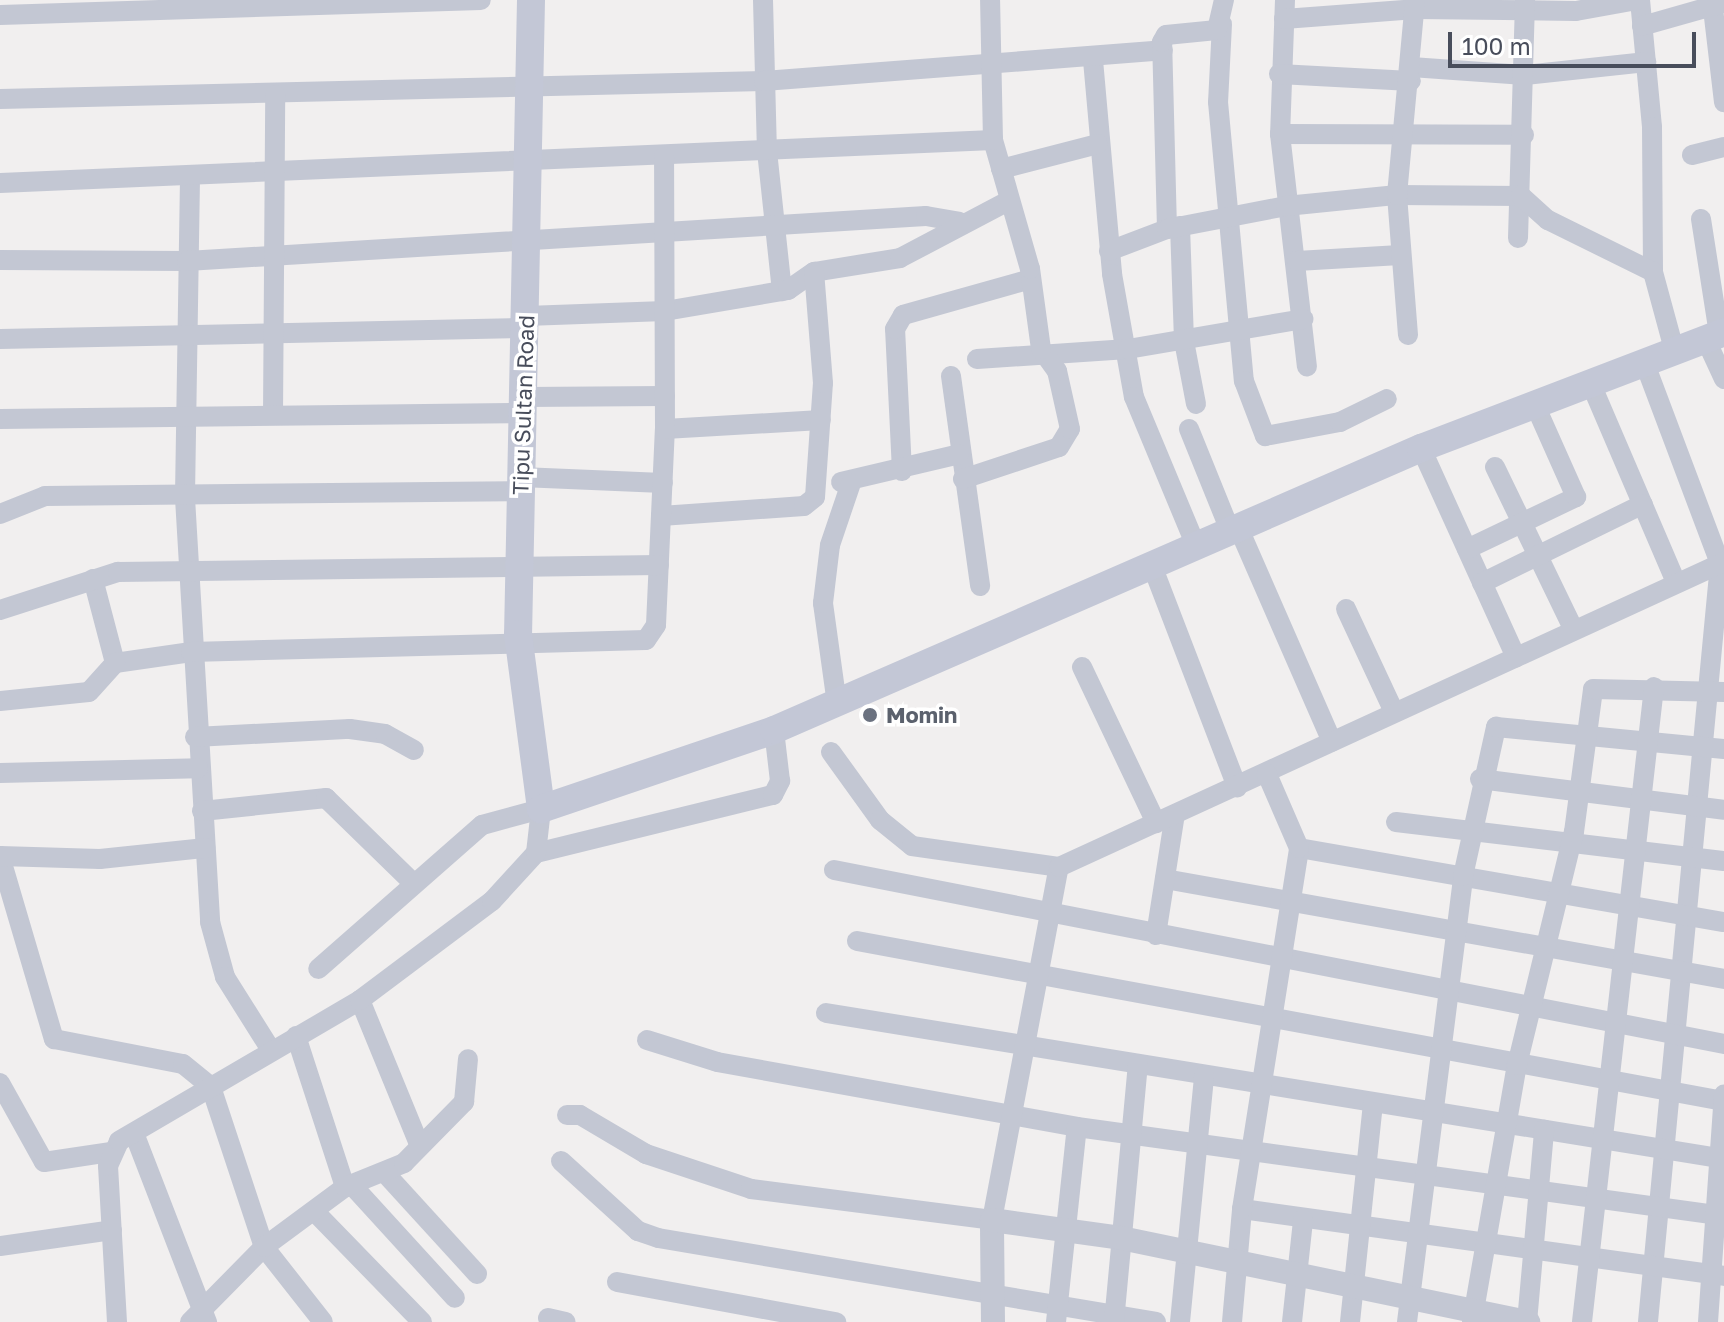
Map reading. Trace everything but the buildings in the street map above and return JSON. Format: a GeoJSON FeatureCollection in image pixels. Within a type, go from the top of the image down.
{"type":"FeatureCollection","features":[{"type":"Feature","properties":{"kind":"main road","name":"Tipu Sultan Road"},"geometry":{"type":"LineString","coordinates":[[531,0],[526,322],[518,564],[520,644],[541,809]]}},
{"type":"Feature","properties":{"kind":"main road"},"geometry":{"type":"LineString","coordinates":[[541,809],[774,730],[836,697],[1153,568],[1421,448],[1717,335]]}},
{"type":"Feature","properties":{"kind":"street"},"geometry":{"type":"LineString","coordinates":[[0,15],[46,7],[481,0]]}},
{"type":"Feature","properties":{"kind":"street"},"geometry":{"type":"LineString","coordinates":[[763,0],[772,228],[782,291]]}},
{"type":"Feature","properties":{"kind":"street"},"geometry":{"type":"LineString","coordinates":[[963,479],[1067,441],[1057,371],[1044,355],[1031,279],[993,140],[990,0]]}},
{"type":"Feature","properties":{"kind":"street"},"geometry":{"type":"LineString","coordinates":[[1224,0],[1218,102],[1231,215],[1244,381],[1269,439],[1340,422],[1387,399]]}},
{"type":"Feature","properties":{"kind":"street"},"geometry":{"type":"LineString","coordinates":[[1307,366],[1280,134],[1279,74],[1284,9],[1415,4],[1525,4],[1576,11],[1639,0],[1646,62],[1653,272],[1675,353]]}},
{"type":"Feature","properties":{"kind":"street"},"geometry":{"type":"LineString","coordinates":[[1642,26],[1716,3],[1724,102]]}},
{"type":"Feature","properties":{"kind":"street"},"geometry":{"type":"LineString","coordinates":[[1408,335],[1397,195],[1411,74],[1415,4]]}},
{"type":"Feature","properties":{"kind":"street"},"geometry":{"type":"LineString","coordinates":[[1518,238],[1524,135],[1525,4]]}},
{"type":"Feature","properties":{"kind":"street"},"geometry":{"type":"LineString","coordinates":[[1196,404],[1184,341],[1163,50],[1166,35],[1222,24]]}},
{"type":"Feature","properties":{"kind":"street"},"geometry":{"type":"LineString","coordinates":[[0,99],[530,89],[764,81],[1093,60],[1163,50]]}},
{"type":"Feature","properties":{"kind":"street"},"geometry":{"type":"LineString","coordinates":[[1093,60],[1109,251],[1147,441],[1197,548]]}},
{"type":"Feature","properties":{"kind":"street"},"geometry":{"type":"LineString","coordinates":[[1279,74],[1525,75],[1646,62]]}},
{"type":"Feature","properties":{"kind":"street"},"geometry":{"type":"LineString","coordinates":[[273,415],[275,95]]}},
{"type":"Feature","properties":{"kind":"street"},"geometry":{"type":"LineString","coordinates":[[1280,134],[1524,135]]}},
{"type":"Feature","properties":{"kind":"street"},"geometry":{"type":"LineString","coordinates":[[0,183],[529,166],[993,140]]}},
{"type":"Feature","properties":{"kind":"street"},"geometry":{"type":"LineString","coordinates":[[1001,169],[1098,144]]}},
{"type":"Feature","properties":{"kind":"street"},"geometry":{"type":"LineString","coordinates":[[1692,155],[1724,147]]}},
{"type":"Feature","properties":{"kind":"street"},"geometry":{"type":"LineString","coordinates":[[0,701],[89,692],[115,663],[191,652],[646,640],[656,625],[663,483],[664,157]]}},
{"type":"Feature","properties":{"kind":"street"},"geometry":{"type":"LineString","coordinates":[[190,178],[184,335],[185,498],[192,577],[191,652],[195,737],[205,848],[225,977],[271,1050]]}},
{"type":"Feature","properties":{"kind":"street"},"geometry":{"type":"LineString","coordinates":[[1109,251],[1174,228],[1286,206],[1397,195],[1521,196],[1548,220],[1653,272]]}},
{"type":"Feature","properties":{"kind":"street"},"geometry":{"type":"LineString","coordinates":[[0,339],[274,333],[526,322],[665,311],[782,291],[814,272],[900,258],[959,222],[1008,201]]}},
{"type":"Feature","properties":{"kind":"street"},"geometry":{"type":"LineString","coordinates":[[0,260],[187,261],[527,246],[926,216],[959,222]]}},
{"type":"Feature","properties":{"kind":"street"},"geometry":{"type":"LineString","coordinates":[[1701,219],[1724,379]]}},
{"type":"Feature","properties":{"kind":"street"},"geometry":{"type":"LineString","coordinates":[[1297,261],[1400,255]]}},
{"type":"Feature","properties":{"kind":"street"},"geometry":{"type":"LineString","coordinates":[[661,516],[804,506],[821,480],[814,272]]}},
{"type":"Feature","properties":{"kind":"street"},"geometry":{"type":"LineString","coordinates":[[902,471],[899,321],[908,310],[1031,279]]}},
{"type":"Feature","properties":{"kind":"street"},"geometry":{"type":"LineString","coordinates":[[977,359],[1128,349],[1303,319]]}},
{"type":"Feature","properties":{"kind":"street"},"geometry":{"type":"LineString","coordinates":[[1645,364],[1722,563],[1716,692],[1703,746],[1696,807],[1675,1031],[1654,1208],[1648,1322]]}},
{"type":"Feature","properties":{"kind":"street"},"geometry":{"type":"LineString","coordinates":[[951,376],[959,454],[980,586]]}},
{"type":"Feature","properties":{"kind":"street"},"geometry":{"type":"LineString","coordinates":[[1591,384],[1676,582]]}},
{"type":"Feature","properties":{"kind":"street"},"geometry":{"type":"LineString","coordinates":[[0,419],[273,415],[665,396]]}},
{"type":"Feature","properties":{"kind":"street"},"geometry":{"type":"LineString","coordinates":[[1467,549],[1576,497],[1535,405]]}},
{"type":"Feature","properties":{"kind":"street"},"geometry":{"type":"LineString","coordinates":[[665,429],[821,420]]}},
{"type":"Feature","properties":{"kind":"street"},"geometry":{"type":"LineString","coordinates":[[1189,429],[1332,742]]}},
{"type":"Feature","properties":{"kind":"street"},"geometry":{"type":"LineString","coordinates":[[1421,448],[1516,657]]}},
{"type":"Feature","properties":{"kind":"street"},"geometry":{"type":"LineString","coordinates":[[821,480],[851,483],[959,454]]}},
{"type":"Feature","properties":{"kind":"street"},"geometry":{"type":"LineString","coordinates":[[1495,467],[1535,557],[1573,628]]}},
{"type":"Feature","properties":{"kind":"street"},"geometry":{"type":"LineString","coordinates":[[0,514],[45,496],[185,498],[520,484],[663,483]]}},
{"type":"Feature","properties":{"kind":"street"},"geometry":{"type":"LineString","coordinates":[[836,697],[823,603],[830,545],[851,483]]}},
{"type":"Feature","properties":{"kind":"street"},"geometry":{"type":"LineString","coordinates":[[1482,583],[1643,504]]}},
{"type":"Feature","properties":{"kind":"street"},"geometry":{"type":"LineString","coordinates":[[831,752],[880,820],[912,846],[1059,867],[1267,774],[1573,628],[1722,563]]}},
{"type":"Feature","properties":{"kind":"street"},"geometry":{"type":"LineString","coordinates":[[0,610],[118,572],[192,577],[518,564],[659,565]]}},
{"type":"Feature","properties":{"kind":"street"},"geometry":{"type":"LineString","coordinates":[[1153,568],[1237,787]]}},
{"type":"Feature","properties":{"kind":"street"},"geometry":{"type":"LineString","coordinates":[[93,579],[115,663]]}},
{"type":"Feature","properties":{"kind":"street"},"geometry":{"type":"LineString","coordinates":[[1346,609],[1394,712]]}},
{"type":"Feature","properties":{"kind":"street"},"geometry":{"type":"LineString","coordinates":[[1082,667],[1156,823]]}},
{"type":"Feature","properties":{"kind":"street"},"geometry":{"type":"LineString","coordinates":[[1472,1317],[1517,1065],[1535,1005],[1572,843],[1586,733],[1596,686],[1716,692]]}},
{"type":"Feature","properties":{"kind":"street"},"geometry":{"type":"LineString","coordinates":[[1582,1322],[1600,1142],[1621,1022],[1640,799],[1654,687]]}},
{"type":"Feature","properties":{"kind":"street"},"geometry":{"type":"LineString","coordinates":[[1408,1310],[1429,1110],[1463,876],[1480,779],[1500,724],[1724,749]]}},
{"type":"Feature","properties":{"kind":"street"},"geometry":{"type":"LineString","coordinates":[[195,737],[350,729],[385,734],[414,750]]}},
{"type":"Feature","properties":{"kind":"street"},"geometry":{"type":"LineString","coordinates":[[0,1083],[7,1105],[44,1162],[111,1152],[134,1133],[360,1000],[492,901],[536,853],[773,795],[780,781],[774,730]]}},
{"type":"Feature","properties":{"kind":"street"},"geometry":{"type":"LineString","coordinates":[[0,773],[198,768]]}},
{"type":"Feature","properties":{"kind":"street"},"geometry":{"type":"LineString","coordinates":[[1232,1322],[1242,1209],[1299,848],[1267,774]]}},
{"type":"Feature","properties":{"kind":"street"},"geometry":{"type":"LineString","coordinates":[[1480,779],[1724,810]]}},
{"type":"Feature","properties":{"kind":"street"},"geometry":{"type":"LineString","coordinates":[[202,811],[326,798],[413,883]]}},
{"type":"Feature","properties":{"kind":"street"},"geometry":{"type":"LineString","coordinates":[[318,969],[482,825],[541,809],[536,853]]}},
{"type":"Feature","properties":{"kind":"street"},"geometry":{"type":"LineString","coordinates":[[1156,935],[1175,814]]}},
{"type":"Feature","properties":{"kind":"street"},"geometry":{"type":"LineString","coordinates":[[1396,822],[1724,861]]}},
{"type":"Feature","properties":{"kind":"street"},"geometry":{"type":"LineString","coordinates":[[205,848],[100,859],[0,856],[54,1039],[183,1064],[211,1087],[264,1247],[323,1322]]}},
{"type":"Feature","properties":{"kind":"street"},"geometry":{"type":"LineString","coordinates":[[1299,848],[1561,891],[1724,922]]}},
{"type":"Feature","properties":{"kind":"street"},"geometry":{"type":"LineString","coordinates":[[993,1322],[992,1220],[1009,1115],[1055,915],[1059,867]]}},
{"type":"Feature","properties":{"kind":"street"},"geometry":{"type":"LineString","coordinates":[[834,870],[1281,959],[1675,1031],[1724,1044]]}},
{"type":"Feature","properties":{"kind":"street"},"geometry":{"type":"LineString","coordinates":[[1165,879],[1724,979]]}},
{"type":"Feature","properties":{"kind":"street"},"geometry":{"type":"LineString","coordinates":[[857,941],[1272,1021],[1724,1099],[1717,1275],[1708,1322]]}},
{"type":"Feature","properties":{"kind":"street"},"geometry":{"type":"LineString","coordinates":[[360,1000],[420,1146]]}},
{"type":"Feature","properties":{"kind":"street"},"geometry":{"type":"LineString","coordinates":[[826,1013],[1260,1086],[1506,1122],[1600,1142],[1720,1159]]}},
{"type":"Feature","properties":{"kind":"street"},"geometry":{"type":"LineString","coordinates":[[296,1036],[348,1186],[455,1298]]}},
{"type":"Feature","properties":{"kind":"street"},"geometry":{"type":"LineString","coordinates":[[647,1040],[717,1062],[1077,1127],[1251,1148],[1535,1194],[1719,1216]]}},
{"type":"Feature","properties":{"kind":"street"},"geometry":{"type":"LineString","coordinates":[[134,1133],[199,1319],[264,1247],[316,1213],[348,1186],[384,1172],[420,1146],[464,1102],[468,1059]]}},
{"type":"Feature","properties":{"kind":"street"},"geometry":{"type":"LineString","coordinates":[[1114,1318],[1138,1064]]}},
{"type":"Feature","properties":{"kind":"street"},"geometry":{"type":"LineString","coordinates":[[1180,1322],[1190,1252],[1204,1076]]}},
{"type":"Feature","properties":{"kind":"street"},"geometry":{"type":"LineString","coordinates":[[1350,1322],[1373,1103]]}},
{"type":"Feature","properties":{"kind":"street"},"geometry":{"type":"LineString","coordinates":[[567,1115],[580,1115],[673,1164],[751,1189],[1121,1238],[1354,1286],[1408,1310],[1527,1322],[1535,1194],[1544,1130]]}},
{"type":"Feature","properties":{"kind":"street"},"geometry":{"type":"LineString","coordinates":[[1057,1313],[1077,1127]]}},
{"type":"Feature","properties":{"kind":"street"},"geometry":{"type":"LineString","coordinates":[[111,1152],[115,1322]]}},
{"type":"Feature","properties":{"kind":"street"},"geometry":{"type":"LineString","coordinates":[[561,1161],[638,1231],[658,1238],[994,1293],[1057,1313],[1156,1322]]}},
{"type":"Feature","properties":{"kind":"street"},"geometry":{"type":"LineString","coordinates":[[384,1172],[477,1274]]}},
{"type":"Feature","properties":{"kind":"street"},"geometry":{"type":"LineString","coordinates":[[1242,1209],[1303,1220],[1484,1245],[1532,1247],[1717,1275]]}},
{"type":"Feature","properties":{"kind":"street"},"geometry":{"type":"LineString","coordinates":[[316,1213],[422,1322]]}},
{"type":"Feature","properties":{"kind":"street"},"geometry":{"type":"LineString","coordinates":[[1292,1322],[1303,1220]]}},
{"type":"Feature","properties":{"kind":"street"},"geometry":{"type":"LineString","coordinates":[[0,1246],[112,1230]]}},
{"type":"Feature","properties":{"kind":"street"},"geometry":{"type":"LineString","coordinates":[[617,1282],[836,1322]]}},
{"type":"Feature","properties":{"kind":"place","name":"Momin"},"geometry":{"type":"Point","coordinates":[870,715]}}]}
